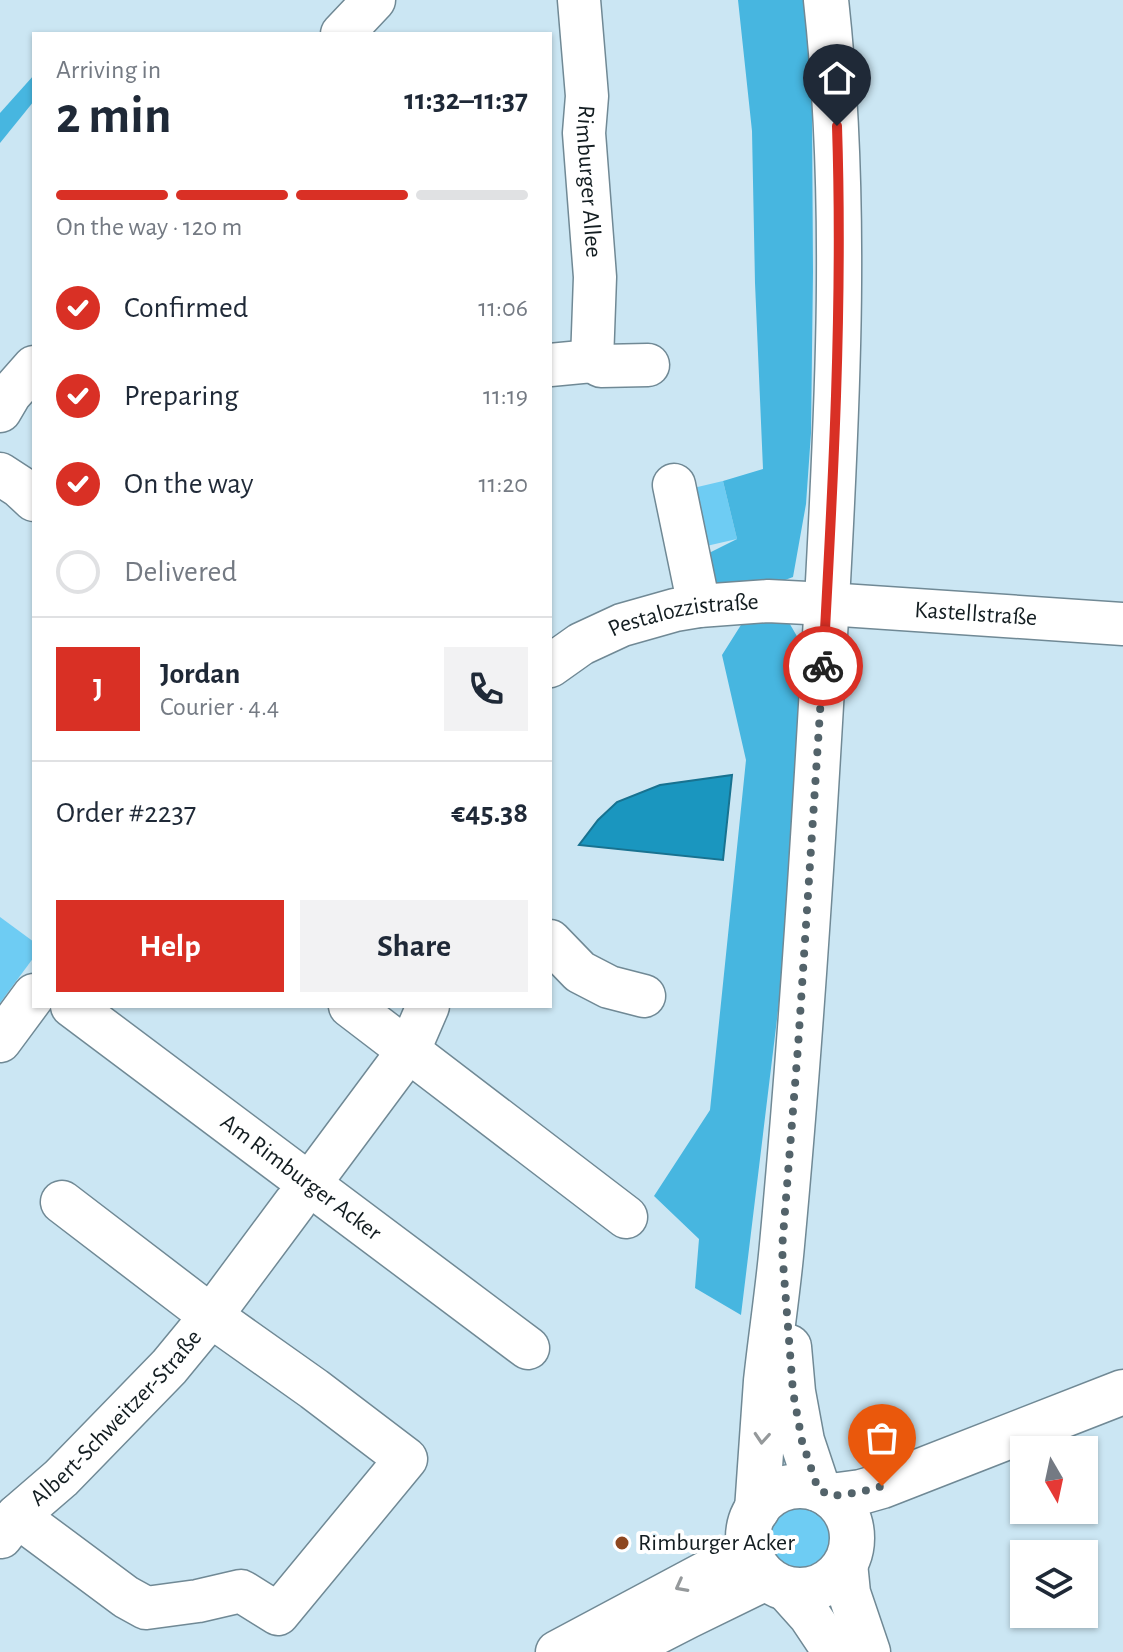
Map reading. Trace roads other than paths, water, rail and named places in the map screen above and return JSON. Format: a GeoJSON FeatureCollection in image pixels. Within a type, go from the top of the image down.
{"type":"FeatureCollection","features":[{"type":"Feature","properties":{"kind":"main road"},"geometry":{"type":"LineString","coordinates":[[782,1249],[793,1392],[802,1441],[825,1492],[841,1505],[852,1528],[849,1551],[836,1576],[810,1589],[797,1589],[765,1556],[767,1378],[782,1249],[800,1012],[827,604],[838,349],[836,100],[826,0]]}},
{"type":"Feature","properties":{"kind":"main road"},"geometry":{"type":"LineString","coordinates":[[765,1556],[766,1499],[777,1491],[804,1486],[825,1492],[861,1492],[882,1486],[1123,1392]]}},
{"type":"Feature","properties":{"kind":"main road"},"geometry":{"type":"LineString","coordinates":[[849,1551],[895,1510],[1123,1392]]}},
{"type":"Feature","properties":{"kind":"street"},"geometry":{"type":"LineString","coordinates":[[344,32],[374,0]]}},
{"type":"Feature","properties":{"kind":"street","name":"Rimburger Allee"},"geometry":{"type":"LineString","coordinates":[[579,0],[587,96],[584,133],[595,277],[592,361]]}},
{"type":"Feature","properties":{"kind":"street"},"geometry":{"type":"LineString","coordinates":[[552,365],[592,361],[601,366],[648,365]]}},
{"type":"Feature","properties":{"kind":"street"},"geometry":{"type":"LineString","coordinates":[[0,411],[10,394],[32,369]]}},
{"type":"Feature","properties":{"kind":"street"},"geometry":{"type":"LineString","coordinates":[[0,474],[32,498]]}},
{"type":"Feature","properties":{"kind":"street"},"geometry":{"type":"LineString","coordinates":[[674,485],[699,606]]}},
{"type":"Feature","properties":{"kind":"street","name":"Pestalozzistraße"},"geometry":{"type":"LineString","coordinates":[[552,665],[581,644],[622,625],[675,610],[768,601],[827,604]]}},
{"type":"Feature","properties":{"kind":"street","name":"Kastellstraße"},"geometry":{"type":"LineString","coordinates":[[827,604],[1123,624]]}},
{"type":"Feature","properties":{"kind":"street"},"geometry":{"type":"LineString","coordinates":[[552,943],[580,972],[609,987],[644,996]]}},
{"type":"Feature","properties":{"kind":"street"},"geometry":{"type":"LineString","coordinates":[[0,1041],[32,998]]}},
{"type":"Feature","properties":{"kind":"street","name":"Am Rimburger Acker"},"geometry":{"type":"LineString","coordinates":[[75,1008],[528,1348]]}},
{"type":"Feature","properties":{"kind":"street"},"geometry":{"type":"LineString","coordinates":[[353,1008],[626,1217]]}},
{"type":"Feature","properties":{"kind":"street"},"geometry":{"type":"LineString","coordinates":[[322,1167],[409,1050],[427,1008]]}},
{"type":"Feature","properties":{"kind":"street","name":"Albert-Schweitzer-Straße"},"geometry":{"type":"LineString","coordinates":[[62,1202],[211,1316],[406,1459],[278,1614],[241,1591],[146,1608],[8,1527],[159,1378],[211,1316],[295,1203]]}},
{"type":"Feature","properties":{"kind":"street"},"geometry":{"type":"LineString","coordinates":[[849,1551],[849,1593],[869,1652]]}},
{"type":"Feature","properties":{"kind":"street"},"geometry":{"type":"LineString","coordinates":[[557,1652],[765,1556]]}},
{"type":"Feature","properties":{"kind":"street"},"geometry":{"type":"LineString","coordinates":[[620,1652],[688,1617],[765,1556]]}},
{"type":"Feature","properties":{"kind":"street"},"geometry":{"type":"LineString","coordinates":[[765,1556],[834,1652]]}},
{"type":"Feature","properties":{"kind":"place","name":"Rimburger Acker"},"geometry":{"type":"Point","coordinates":[622,1543]}}]}
